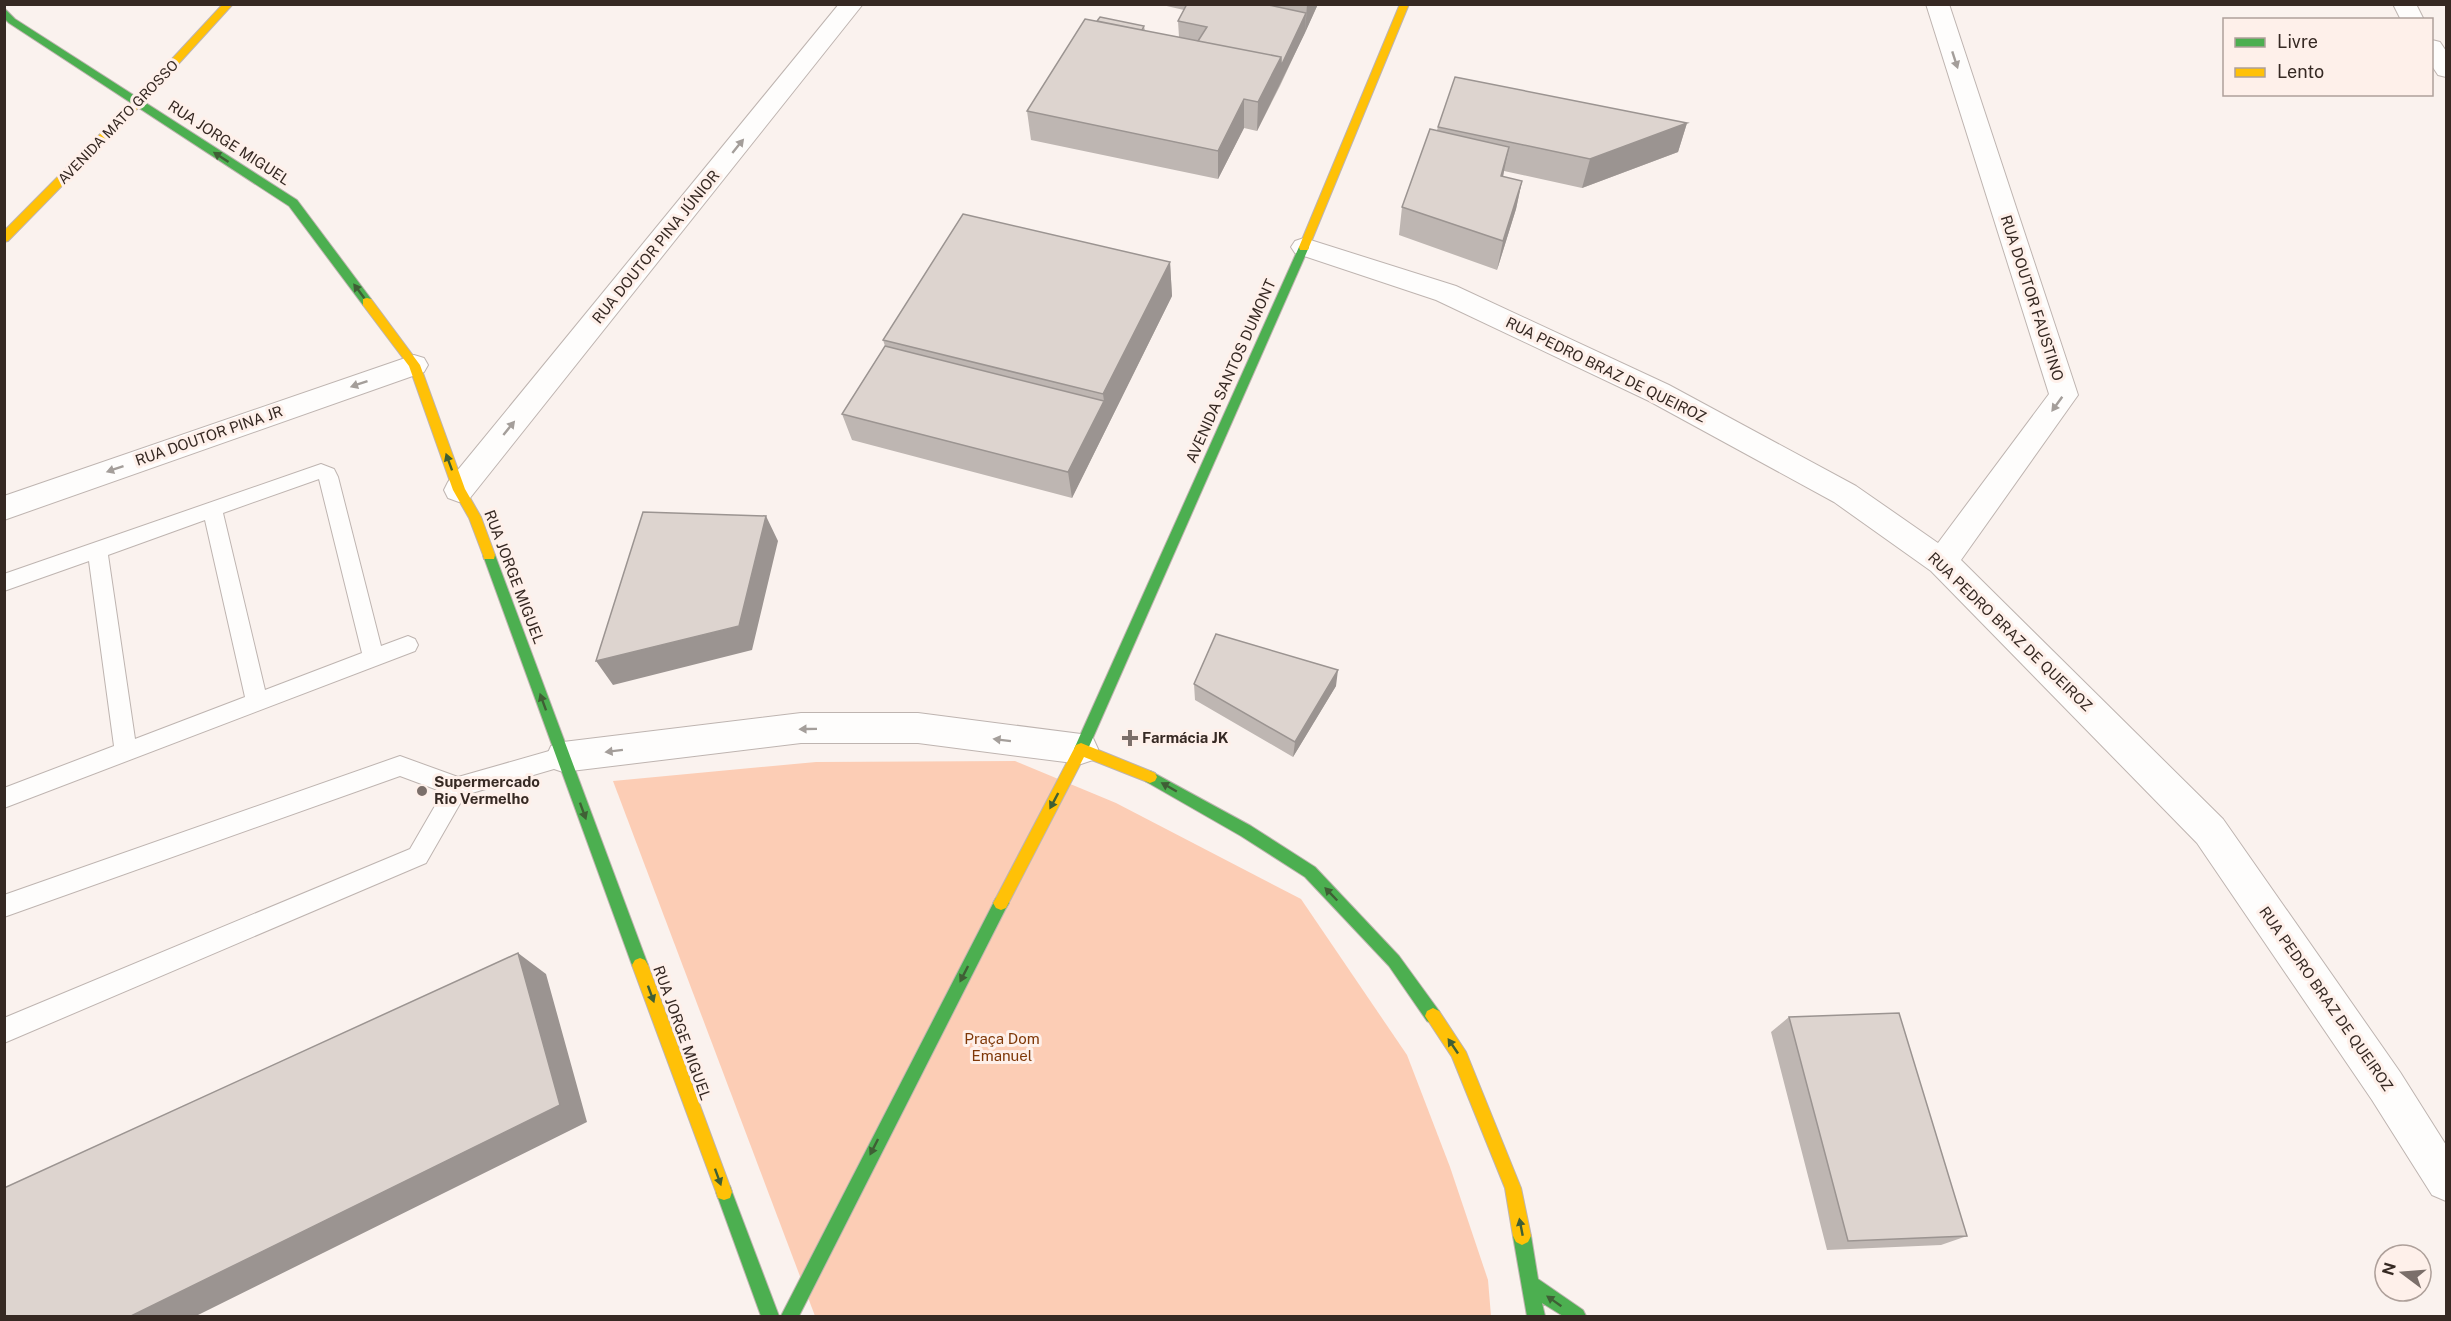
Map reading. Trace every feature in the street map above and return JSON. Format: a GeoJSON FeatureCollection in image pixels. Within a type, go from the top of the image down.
{"type":"FeatureCollection","features":[{"type":"Feature","properties":{"kind":"street","name":"AVENIDA MATO GROSSO"},"geometry":{"type":"LineString","coordinates":[[4,238],[137,103],[229,4]]}},
{"type":"Feature","properties":{"kind":"street","name":"RUA DOUTOR PINA JÚNIOR"},"geometry":{"type":"LineString","coordinates":[[459,490],[852,4]]}},
{"type":"Feature","properties":{"kind":"street","name":"AVENIDA SANTOS DUMONT"},"geometry":{"type":"LineString","coordinates":[[1081,749],[1304,247],[1405,4]]}},
{"type":"Feature","properties":{"kind":"street","name":"RUA DOUTOR FAUSTINO"},"geometry":{"type":"LineString","coordinates":[[1937,4],[2064,394],[1942,562]]}},
{"type":"Feature","properties":{"kind":"street"},"geometry":{"type":"LineString","coordinates":[[2404,4],[2412,18]]}},
{"type":"Feature","properties":{"kind":"street","name":"RUA JORGE MIGUEL"},"geometry":{"type":"LineString","coordinates":[[4,11],[12,21],[293,203],[414,365],[459,490],[475,517],[770,1317]]}},
{"type":"Feature","properties":{"kind":"street"},"geometry":{"type":"LineString","coordinates":[[2433,49],[2446,70]]}},
{"type":"Feature","properties":{"kind":"street","name":"RUA PEDRO BRAZ DE QUEIROZ"},"geometry":{"type":"LineString","coordinates":[[1304,247],[1446,293],[1659,393],[1845,494],[1942,562],[2210,831],[2386,1086],[2446,1181]]}},
{"type":"Feature","properties":{"kind":"street","name":"RUA DOUTOR PINA JR"},"geometry":{"type":"LineString","coordinates":[[4,508],[414,365]]}},
{"type":"Feature","properties":{"kind":"street"},"geometry":{"type":"LineString","coordinates":[[563,757],[801,728],[918,728],[1081,749],[1153,778],[1246,831],[1310,872],[1395,961],[1458,1052],[1513,1188],[1536,1317]]}},
{"type":"Feature","properties":{"kind":"street"},"geometry":{"type":"LineString","coordinates":[[790,1317],[854,1187],[1081,749]]}},
{"type":"Feature","properties":{"kind":"street"},"geometry":{"type":"LineString","coordinates":[[1532,1285],[1577,1317]]}},
{"type":"Feature","properties":{"kind":"lane"},"geometry":{"type":"LineString","coordinates":[[4,583],[321,471],[327,474],[374,658]]}},
{"type":"Feature","properties":{"kind":"lane"},"geometry":{"type":"LineString","coordinates":[[213,511],[257,703]]}},
{"type":"Feature","properties":{"kind":"lane"},"geometry":{"type":"LineString","coordinates":[[97,550],[126,752]]}},
{"type":"Feature","properties":{"kind":"lane"},"geometry":{"type":"LineString","coordinates":[[4,798],[408,645]]}},
{"type":"Feature","properties":{"kind":"lane"},"geometry":{"type":"LineString","coordinates":[[4,906],[400,766],[458,787],[563,757]]}},
{"type":"Feature","properties":{"kind":"lane"},"geometry":{"type":"LineString","coordinates":[[4,1031],[418,856],[458,787]]}},
{"type":"Feature","properties":{"kind":"green space","name":"Praça Dom Emanuel"},"geometry":{"type":"Polygon","coordinates":[[[1015,761],[1116,803],[1301,899],[1407,1055],[1450,1167],[1488,1280],[1491,1316],[815,1316],[613,781],[816,762],[1015,761]]]}},
{"type":"Feature","properties":{"kind":"building"},"geometry":{"type":"Polygon","coordinates":[[[1187,4],[1264,4],[1306,13],[1281,66],[1281,57],[1198,41],[1207,27],[1178,21],[1187,4]]]}},
{"type":"Feature","properties":{"kind":"building"},"geometry":{"type":"Polygon","coordinates":[[[1100,17],[1144,26],[1142,30],[1097,21],[1100,17]]]}},
{"type":"Feature","properties":{"kind":"building"},"geometry":{"type":"Polygon","coordinates":[[[1085,19],[1281,57],[1258,102],[1244,99],[1218,151],[1027,111],[1085,19]]]}},
{"type":"Feature","properties":{"kind":"building"},"geometry":{"type":"Polygon","coordinates":[[[1455,77],[1687,123],[1590,159],[1438,127],[1455,77]]]}},
{"type":"Feature","properties":{"kind":"building"},"geometry":{"type":"Polygon","coordinates":[[[1430,129],[1509,147],[1501,176],[1522,181],[1503,241],[1402,207],[1430,129]]]}},
{"type":"Feature","properties":{"kind":"building"},"geometry":{"type":"Polygon","coordinates":[[[963,214],[1170,262],[1103,394],[883,340],[963,214]]]}},
{"type":"Feature","properties":{"kind":"building"},"geometry":{"type":"Polygon","coordinates":[[[885,346],[1104,401],[1068,472],[842,414],[885,346]]]}},
{"type":"Feature","properties":{"kind":"building"},"geometry":{"type":"Polygon","coordinates":[[[643,512],[766,516],[739,626],[596,661],[643,512]]]}},
{"type":"Feature","properties":{"kind":"building"},"geometry":{"type":"Polygon","coordinates":[[[1216,634],[1338,670],[1295,742],[1194,684],[1216,634]]]}},
{"type":"Feature","properties":{"kind":"building"},"geometry":{"type":"Polygon","coordinates":[[[518,953],[560,1105],[129,1317],[4,1317],[4,1188],[518,953]]]}},
{"type":"Feature","properties":{"kind":"building"},"geometry":{"type":"Polygon","coordinates":[[[1899,1013],[1967,1236],[1848,1241],[1789,1017],[1899,1013]]]}},
{"type":"Feature","properties":{"kind":"traffic: fast"},"geometry":{"type":"LineString","coordinates":[[4,11],[12,21],[293,203],[367,302]]}},
{"type":"Feature","properties":{"kind":"traffic: fast"},"geometry":{"type":"LineString","coordinates":[[1081,749],[1304,247]]}},
{"type":"Feature","properties":{"kind":"traffic: fast"},"geometry":{"type":"LineString","coordinates":[[489,555],[640,965]]}},
{"type":"Feature","properties":{"kind":"traffic: fast"},"geometry":{"type":"LineString","coordinates":[[1150,777],[1246,831],[1310,872],[1394,961],[1433,1016]]}},
{"type":"Feature","properties":{"kind":"traffic: fast"},"geometry":{"type":"LineString","coordinates":[[790,1316],[1001,903]]}},
{"type":"Feature","properties":{"kind":"traffic: fast"},"geometry":{"type":"LineString","coordinates":[[724,1192],[770,1316]]}},
{"type":"Feature","properties":{"kind":"traffic: fast"},"geometry":{"type":"LineString","coordinates":[[1522,1236],[1536,1316]]}},
{"type":"Feature","properties":{"kind":"traffic: fast"},"geometry":{"type":"LineString","coordinates":[[1532,1285],[1577,1316]]}},
{"type":"Feature","properties":{"kind":"traffic: slow"},"geometry":{"type":"LineString","coordinates":[[4,238],[137,103],[229,4]]}},
{"type":"Feature","properties":{"kind":"traffic: slow"},"geometry":{"type":"LineString","coordinates":[[1304,247],[1405,4]]}},
{"type":"Feature","properties":{"kind":"traffic: slow"},"geometry":{"type":"LineString","coordinates":[[367,302],[414,365],[459,490],[475,517],[489,555]]}},
{"type":"Feature","properties":{"kind":"traffic: slow"},"geometry":{"type":"LineString","coordinates":[[1001,903],[1081,749],[1150,777]]}},
{"type":"Feature","properties":{"kind":"traffic: slow"},"geometry":{"type":"LineString","coordinates":[[640,965],[724,1192]]}},
{"type":"Feature","properties":{"kind":"traffic: slow"},"geometry":{"type":"LineString","coordinates":[[1433,1016],[1458,1052],[1513,1188],[1522,1236]]}},
{"type":"Feature","properties":{"kind":"place","name":"Farmácia JK"},"geometry":{"type":"Point","coordinates":[1130,738]}},
{"type":"Feature","properties":{"kind":"place","name":"Supermercado Rio Vermelho"},"geometry":{"type":"Point","coordinates":[422,791]}}]}
